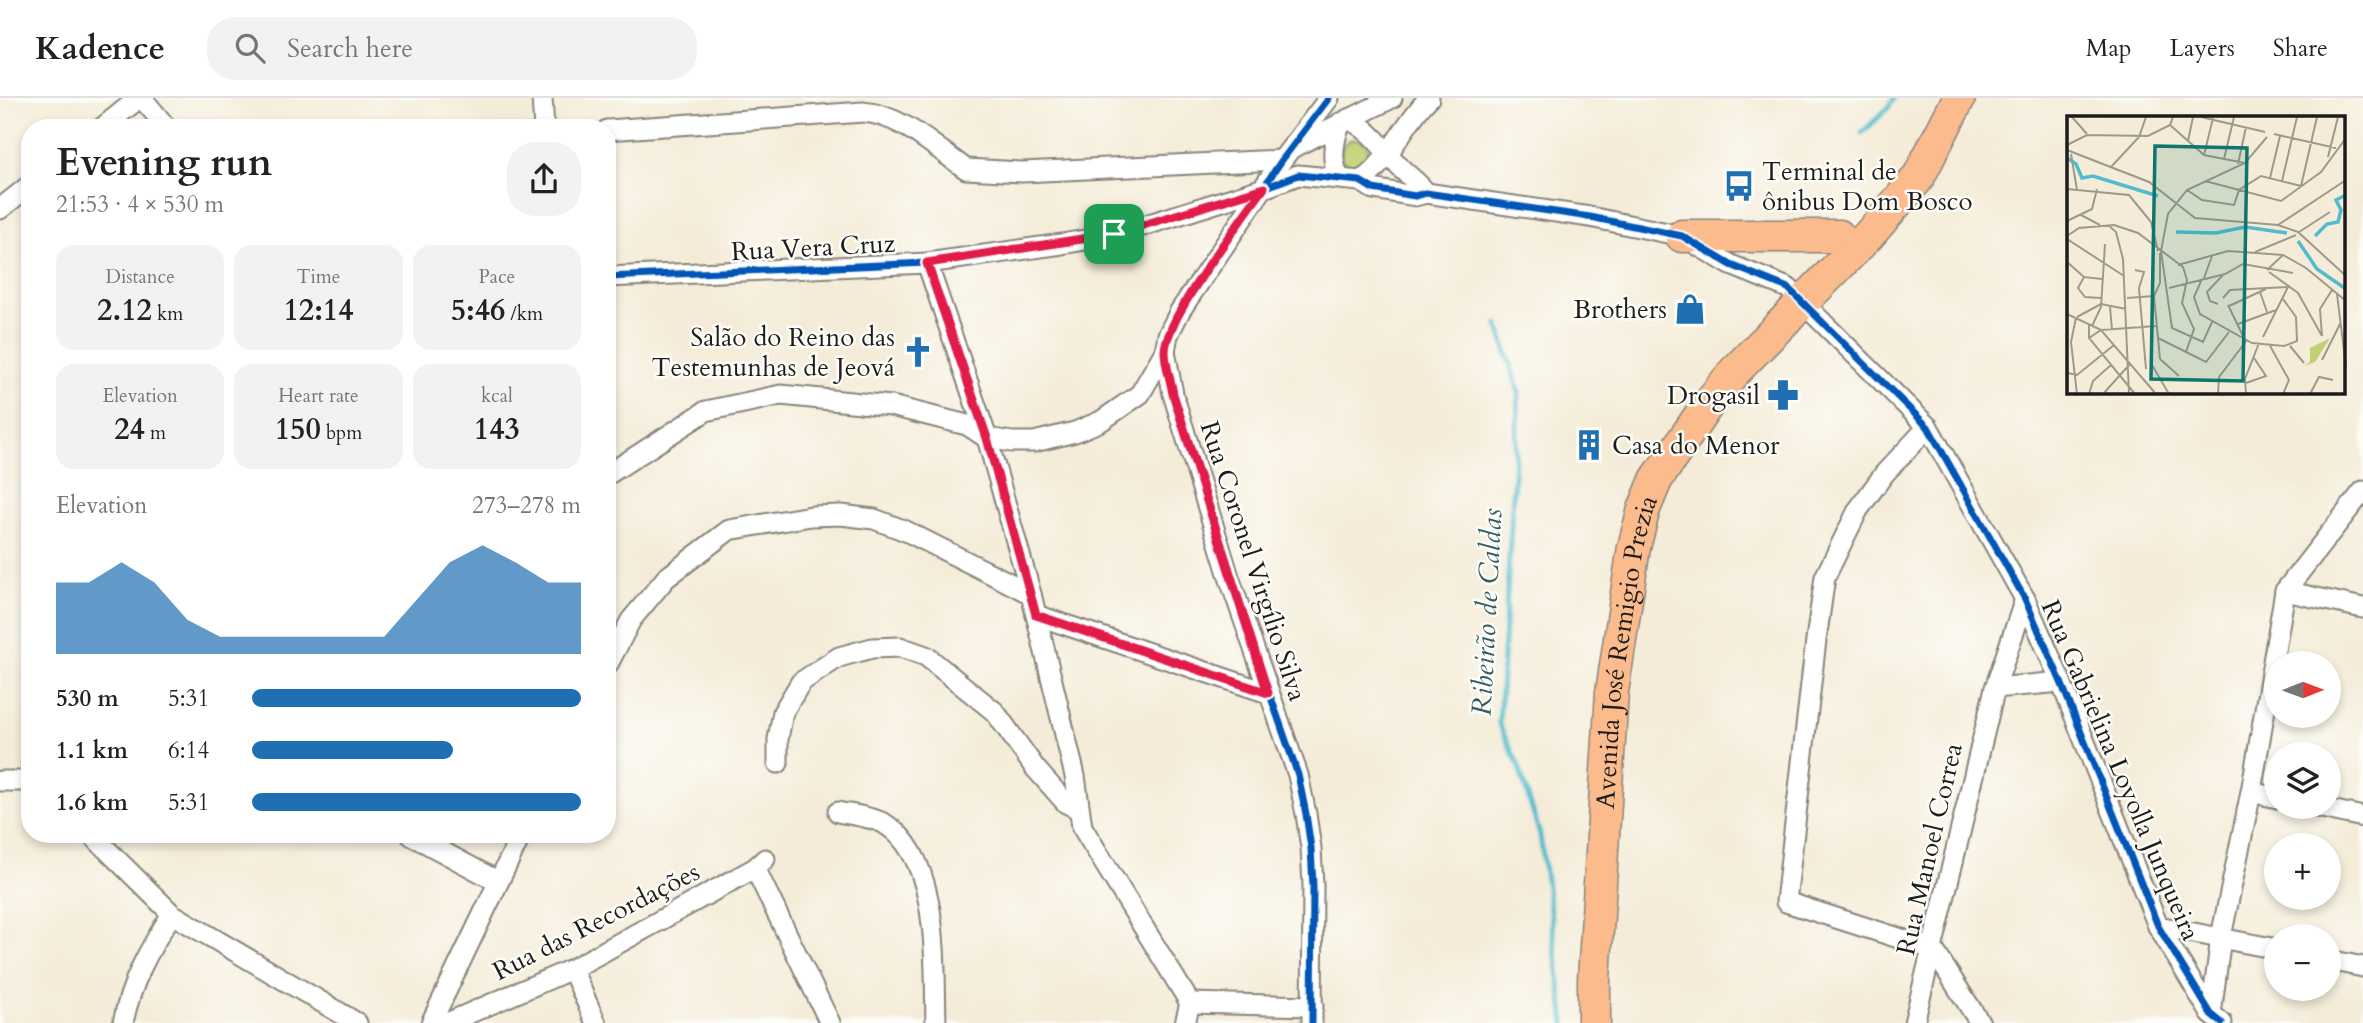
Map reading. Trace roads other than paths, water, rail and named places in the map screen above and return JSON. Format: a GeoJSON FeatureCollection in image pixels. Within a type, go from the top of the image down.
{"type":"FeatureCollection","features":[{"type":"Feature","properties":{"kind":"main road","name":"Avenida José Remigio Prezia"},"geometry":{"type":"LineString","coordinates":[[1594,1023],[1594,979],[1612,692],[1631,560],[1644,509],[1656,480],[1708,404],[1797,295],[1839,236],[1913,153],[1941,98]]}},
{"type":"Feature","properties":{"kind":"main road","name":"Avenida José Remigio Prezia"},"geometry":{"type":"LineString","coordinates":[[1577,1023],[1604,641],[1624,532],[1642,472],[1693,399],[1797,295],[1868,236],[1918,178],[1959,98]]}},
{"type":"Feature","properties":{"kind":"main road"},"geometry":{"type":"LineString","coordinates":[[1682,236],[1839,236]]}},
{"type":"Feature","properties":{"kind":"street"},"geometry":{"type":"LineString","coordinates":[[114,119],[141,98],[159,119]]}},
{"type":"Feature","properties":{"kind":"street"},"geometry":{"type":"LineString","coordinates":[[542,98],[543,119]]}},
{"type":"Feature","properties":{"kind":"street","name":"Rua Coronel Virgílio Silva"},"geometry":{"type":"LineString","coordinates":[[1313,1015],[1312,874],[1308,825],[1298,775],[1268,693],[1173,394],[1165,351],[1168,335],[1180,311],[1286,154],[1329,98]]}},
{"type":"Feature","properties":{"kind":"street"},"geometry":{"type":"LineString","coordinates":[[616,129],[843,105],[898,121],[966,169],[976,172],[1022,172],[1286,154],[1392,98]]}},
{"type":"Feature","properties":{"kind":"street"},"geometry":{"type":"LineString","coordinates":[[1360,181],[1374,172],[1417,109],[1429,98]]}},
{"type":"Feature","properties":{"kind":"street"},"geometry":{"type":"LineString","coordinates":[[1344,121],[1373,136],[1398,166],[1419,183],[1426,193]]}},
{"type":"Feature","properties":{"kind":"street"},"geometry":{"type":"LineString","coordinates":[[1344,121],[1333,150],[1334,168],[1339,177],[1360,181],[1373,189],[1415,196],[1426,193],[1590,217],[1682,236],[1731,265],[1797,295]]}},
{"type":"Feature","properties":{"kind":"street","name":"Rua Vera Cruz"},"geometry":{"type":"LineString","coordinates":[[616,277],[927,263],[1114,234],[1298,175],[1339,177]]}},
{"type":"Feature","properties":{"kind":"street"},"geometry":{"type":"LineString","coordinates":[[0,209],[21,192]]}},
{"type":"Feature","properties":{"kind":"street"},"geometry":{"type":"LineString","coordinates":[[927,263],[987,438],[1031,594],[1074,776],[1082,827],[1190,1003],[1185,1023]]}},
{"type":"Feature","properties":{"kind":"street","name":"Rua Gabrielina Loyolla Junqueira"},"geometry":{"type":"LineString","coordinates":[[1797,295],[1928,427],[2025,599],[2158,926],[2217,1018]]}},
{"type":"Feature","properties":{"kind":"street"},"geometry":{"type":"LineString","coordinates":[[616,469],[706,411],[781,395],[891,406],[967,425],[987,438],[1034,442],[1075,432],[1101,421],[1140,394],[1165,351]]}},
{"type":"Feature","properties":{"kind":"street"},"geometry":{"type":"LineString","coordinates":[[1928,427],[1884,474],[1858,510],[1825,577],[1786,902],[1933,949],[1980,1023]]}},
{"type":"Feature","properties":{"kind":"street"},"geometry":{"type":"LineString","coordinates":[[2217,1018],[2221,937],[2250,792],[2284,591],[2363,491]]}},
{"type":"Feature","properties":{"kind":"street"},"geometry":{"type":"LineString","coordinates":[[616,649],[631,620],[666,578],[729,530],[811,516],[841,515],[874,519],[906,531],[1031,594]]}},
{"type":"Feature","properties":{"kind":"street"},"geometry":{"type":"LineString","coordinates":[[2284,591],[2363,608]]}},
{"type":"Feature","properties":{"kind":"street","name":"Rua Manoel Correa"},"geometry":{"type":"LineString","coordinates":[[1914,1023],[1995,688],[2025,599]]}},
{"type":"Feature","properties":{"kind":"street"},"geometry":{"type":"LineString","coordinates":[[1036,615],[1268,693]]}},
{"type":"Feature","properties":{"kind":"street"},"geometry":{"type":"LineString","coordinates":[[778,763],[778,739],[783,712],[801,682],[839,657],[872,648],[900,647],[926,656],[995,712],[1035,768],[1066,803],[1078,809]]}},
{"type":"Feature","properties":{"kind":"street"},"geometry":{"type":"LineString","coordinates":[[1995,688],[2061,682]]}},
{"type":"Feature","properties":{"kind":"street"},"geometry":{"type":"LineString","coordinates":[[0,781],[21,781]]}},
{"type":"Feature","properties":{"kind":"street"},"geometry":{"type":"LineString","coordinates":[[2250,792],[2264,795]]}},
{"type":"Feature","properties":{"kind":"street"},"geometry":{"type":"LineString","coordinates":[[838,812],[884,824],[905,842],[923,876],[932,924],[936,1023]]}},
{"type":"Feature","properties":{"kind":"street"},"geometry":{"type":"LineString","coordinates":[[2341,812],[2363,817]]}},
{"type":"Feature","properties":{"kind":"street"},"geometry":{"type":"LineString","coordinates":[[100,843],[172,914],[357,1023]]}},
{"type":"Feature","properties":{"kind":"street"},"geometry":{"type":"LineString","coordinates":[[426,843],[498,881]]}},
{"type":"Feature","properties":{"kind":"street"},"geometry":{"type":"LineString","coordinates":[[431,1023],[517,843]]}},
{"type":"Feature","properties":{"kind":"street","name":"Rua das Recordações"},"geometry":{"type":"LineString","coordinates":[[447,1023],[572,969],[760,864],[831,1023]]}},
{"type":"Feature","properties":{"kind":"street"},"geometry":{"type":"LineString","coordinates":[[124,1023],[129,996],[149,949],[172,914]]}},
{"type":"Feature","properties":{"kind":"street"},"geometry":{"type":"LineString","coordinates":[[2158,926],[2264,946]]}},
{"type":"Feature","properties":{"kind":"street"},"geometry":{"type":"LineString","coordinates":[[2341,962],[2363,967]]}},
{"type":"Feature","properties":{"kind":"street"},"geometry":{"type":"LineString","coordinates":[[572,969],[596,1023]]}},
{"type":"Feature","properties":{"kind":"street"},"geometry":{"type":"LineString","coordinates":[[1190,1003],[1313,1015]]}},
{"type":"Feature","properties":{"kind":"waterway","name":"Ribeirão de Caldas"},"geometry":{"type":"LineString","coordinates":[[1862,133],[1889,107],[1894,98]]}},
{"type":"Feature","properties":{"kind":"waterway","name":"Ribeirão de Caldas"},"geometry":{"type":"LineString","coordinates":[[1498,324],[1519,393],[1499,724],[1518,764],[1540,835],[1565,1023]]}},
{"type":"Feature","properties":{"kind":"place","name":"Terminal de ônibus Dom Bosco"},"geometry":{"type":"Point","coordinates":[1739,186]}},
{"type":"Feature","properties":{"kind":"place","name":"Brothers"},"geometry":{"type":"Point","coordinates":[1690,309]}},
{"type":"Feature","properties":{"kind":"place","name":"Salão do Reino das Testemunhas de Jeová"},"geometry":{"type":"Point","coordinates":[918,352]}},
{"type":"Feature","properties":{"kind":"place","name":"Drogasil"},"geometry":{"type":"Point","coordinates":[1783,395]}},
{"type":"Feature","properties":{"kind":"place","name":"Casa do Menor"},"geometry":{"type":"Point","coordinates":[1589,445]}}]}
